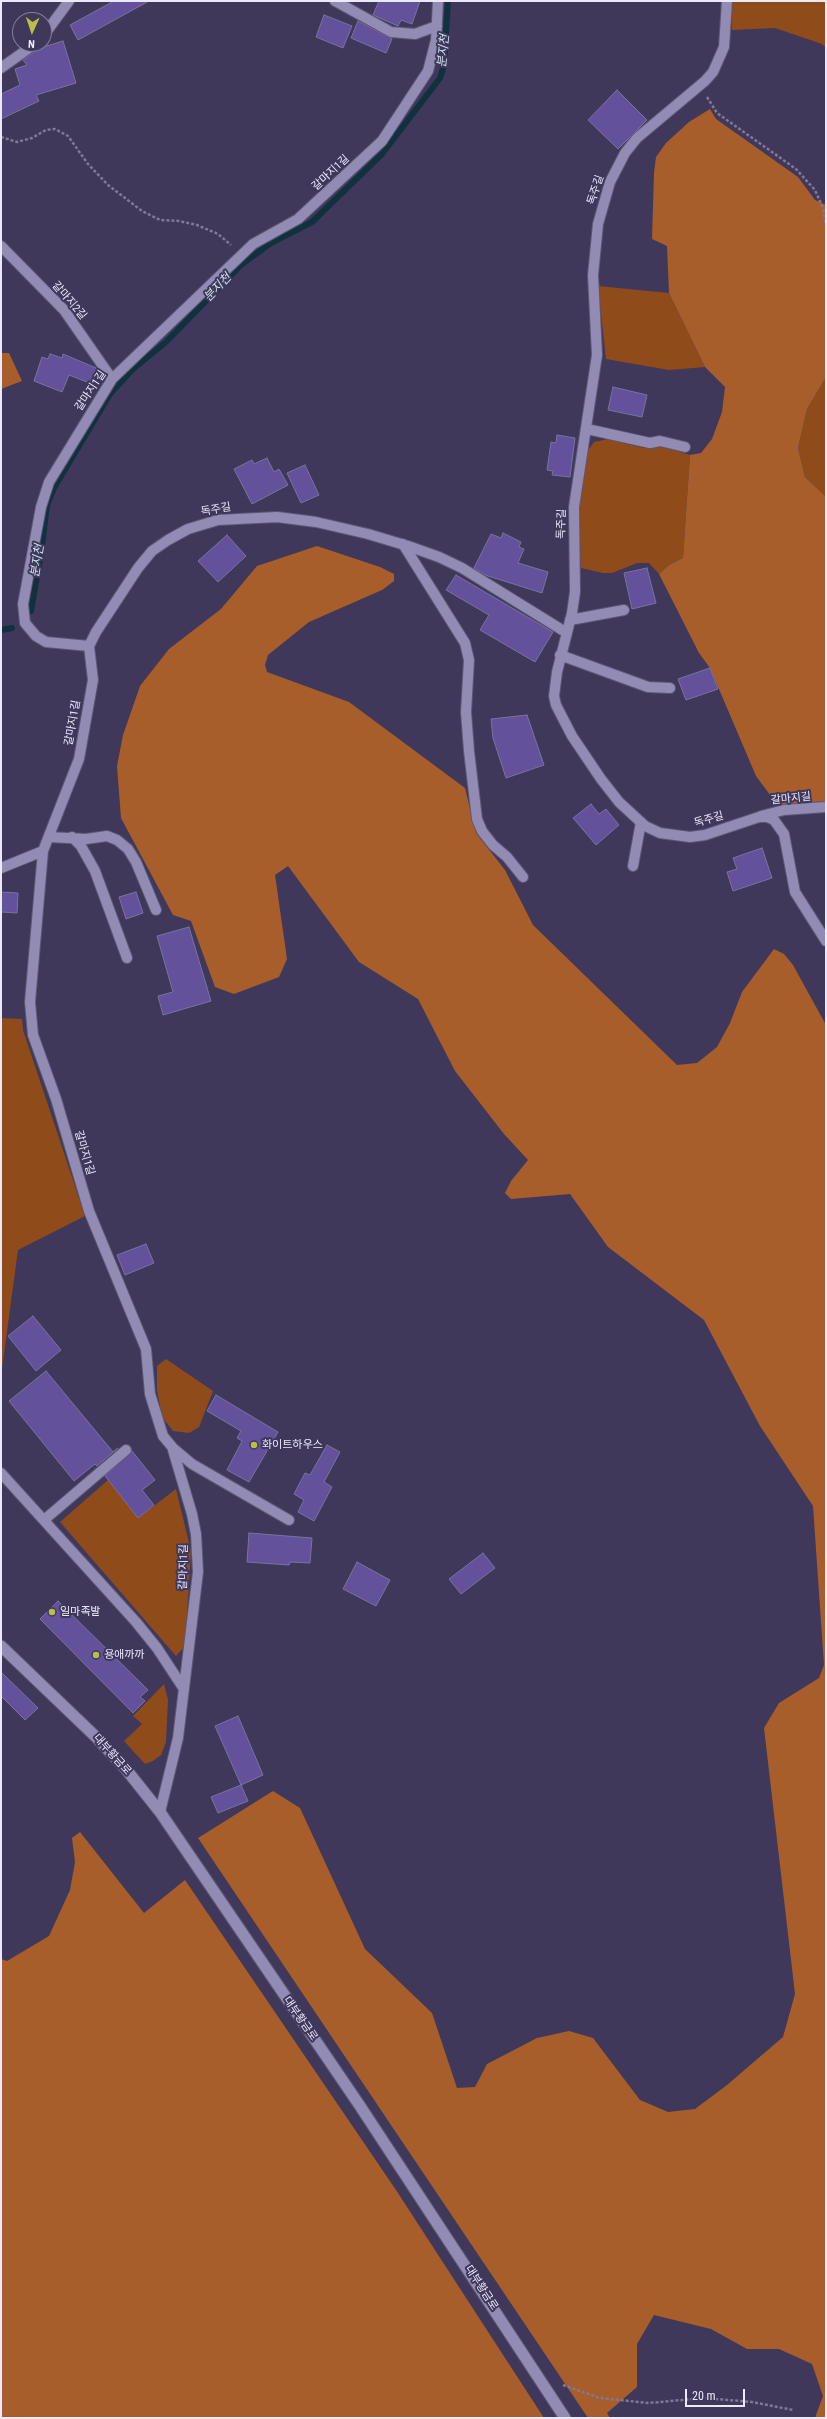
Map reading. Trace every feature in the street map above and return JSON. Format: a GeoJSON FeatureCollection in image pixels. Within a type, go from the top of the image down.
{"type":"FeatureCollection","features":[{"type":"Feature","properties":{"kind":"main road","name":"대부황금로"},"geometry":{"type":"LineString","coordinates":[[1,1646],[96,1737],[125,1768],[160,1812],[360,2106],[565,2418]]}},
{"type":"Feature","properties":{"kind":"lane"},"geometry":{"type":"LineString","coordinates":[[52,24],[68,1]]}},
{"type":"Feature","properties":{"kind":"lane"},"geometry":{"type":"LineString","coordinates":[[334,1],[391,32],[415,34],[437,26]]}},
{"type":"Feature","properties":{"kind":"lane","name":"갈마지1길"},"geometry":{"type":"LineString","coordinates":[[289,1520],[192,1464],[172,1448],[163,1436],[154,1411],[150,1394],[146,1349],[88,1211],[56,1099],[33,1035],[30,1002],[43,851],[79,759],[93,680],[89,646],[52,643],[36,636],[25,623],[23,604],[41,507],[49,482],[112,378],[238,257],[262,238],[298,219],[382,141],[428,71],[433,54],[437,26],[438,1]]}},
{"type":"Feature","properties":{"kind":"lane","name":"독주길"},"geometry":{"type":"LineString","coordinates":[[727,1],[726,33],[720,59],[705,81],[637,138],[617,166],[610,182],[598,224],[593,260],[597,354],[587,429],[574,507],[575,592],[567,633],[560,655],[554,696],[561,714],[601,779],[619,802],[641,822],[660,833],[690,837],[705,835],[759,817]]}},
{"type":"Feature","properties":{"kind":"lane"},"geometry":{"type":"LineString","coordinates":[[1,68],[24,52]]}},
{"type":"Feature","properties":{"kind":"lane","name":"갈마지2길"},"geometry":{"type":"LineString","coordinates":[[1,246],[64,310],[112,378]]}},
{"type":"Feature","properties":{"kind":"lane"},"geometry":{"type":"LineString","coordinates":[[587,429],[650,443],[660,440],[685,446]]}},
{"type":"Feature","properties":{"kind":"lane","name":"독주길"},"geometry":{"type":"LineString","coordinates":[[89,646],[96,632],[122,592],[152,551],[188,529],[218,520],[277,516],[316,522],[403,544],[462,568],[567,633]]}},
{"type":"Feature","properties":{"kind":"lane"},"geometry":{"type":"LineString","coordinates":[[403,544],[465,643],[469,660],[466,712],[468,751],[477,819],[482,831],[493,845],[507,857],[523,877]]}},
{"type":"Feature","properties":{"kind":"lane"},"geometry":{"type":"LineString","coordinates":[[570,620],[624,610]]}},
{"type":"Feature","properties":{"kind":"lane"},"geometry":{"type":"LineString","coordinates":[[560,655],[648,687],[670,688]]}},
{"type":"Feature","properties":{"kind":"lane","name":"갈마지길"},"geometry":{"type":"LineString","coordinates":[[759,817],[784,810],[826,807]]}},
{"type":"Feature","properties":{"kind":"lane"},"geometry":{"type":"LineString","coordinates":[[759,817],[767,817],[774,820],[784,834],[795,892],[826,941]]}},
{"type":"Feature","properties":{"kind":"lane"},"geometry":{"type":"LineString","coordinates":[[633,866],[641,822]]}},
{"type":"Feature","properties":{"kind":"lane"},"geometry":{"type":"LineString","coordinates":[[49,837],[86,838],[107,836],[117,840],[128,850],[136,862],[156,910]]}},
{"type":"Feature","properties":{"kind":"lane"},"geometry":{"type":"LineString","coordinates":[[72,837],[80,846],[95,871],[126,958]]}},
{"type":"Feature","properties":{"kind":"lane"},"geometry":{"type":"LineString","coordinates":[[1,868],[43,851]]}},
{"type":"Feature","properties":{"kind":"lane","name":"갈마지1길"},"geometry":{"type":"LineString","coordinates":[[160,1812],[174,1760],[196,1590],[198,1554],[188,1496],[172,1448]]}},
{"type":"Feature","properties":{"kind":"lane"},"geometry":{"type":"LineString","coordinates":[[44,1520],[126,1450]]}},
{"type":"Feature","properties":{"kind":"lane"},"geometry":{"type":"LineString","coordinates":[[1,1473],[153,1643],[184,1689]]}},
{"type":"Feature","properties":{"kind":"path"},"geometry":{"type":"LineString","coordinates":[[705,81],[705,91],[717,113],[796,169],[816,190],[823,208],[826,226]]}},
{"type":"Feature","properties":{"kind":"path"},"geometry":{"type":"LineString","coordinates":[[1,137],[17,142],[32,138],[46,130],[56,129],[68,136],[88,164],[108,186],[142,211],[160,220],[197,225],[218,234],[232,245],[238,257]]}},
{"type":"Feature","properties":{"kind":"path"},"geometry":{"type":"LineString","coordinates":[[538,2376],[600,2398],[649,2403],[704,2398],[752,2402],[793,2410]]}},
{"type":"Feature","properties":{"kind":"shaded area"},"geometry":{"type":"Polygon","coordinates":[[[732,1],[826,1],[826,48],[822,44],[775,28],[732,30],[732,1]]]}},
{"type":"Feature","properties":{"kind":"shaded area"},"geometry":{"type":"Polygon","coordinates":[[[710,109],[716,119],[798,177],[815,200],[826,205],[826,377],[807,409],[798,448],[805,477],[826,497],[826,804],[779,807],[756,776],[710,668],[699,653],[659,574],[669,565],[683,558],[690,455],[701,453],[712,439],[722,412],[725,387],[705,367],[669,293],[667,246],[652,239],[654,173],[656,157],[666,143],[689,122],[710,109]]]}},
{"type":"Feature","properties":{"kind":"shaded area"},"geometry":{"type":"Polygon","coordinates":[[[598,286],[669,293],[705,367],[669,370],[606,359],[598,286]]]}},
{"type":"Feature","properties":{"kind":"shaded area"},"geometry":{"type":"Polygon","coordinates":[[[1,353],[9,353],[22,381],[1,389],[1,353]]]}},
{"type":"Feature","properties":{"kind":"shaded area"},"geometry":{"type":"Polygon","coordinates":[[[826,377],[825,497],[805,477],[798,448],[807,409],[826,377]]]}},
{"type":"Feature","properties":{"kind":"shaded area"},"geometry":{"type":"Polygon","coordinates":[[[608,439],[644,448],[663,447],[690,455],[683,558],[669,565],[659,574],[649,563],[637,563],[612,573],[603,573],[581,568],[577,542],[577,519],[586,453],[594,442],[608,439]]]}},
{"type":"Feature","properties":{"kind":"shaded area"},"geometry":{"type":"Polygon","coordinates":[[[317,546],[380,567],[394,574],[394,581],[382,590],[309,622],[268,655],[265,665],[267,672],[349,702],[465,788],[476,833],[505,870],[533,925],[677,1065],[697,1063],[717,1047],[730,1023],[742,992],[774,949],[784,954],[793,965],[826,1025],[826,2418],[815,2418],[823,2396],[812,2364],[779,2349],[747,2349],[711,2329],[654,2315],[637,2344],[637,2387],[607,2413],[610,2418],[588,2418],[198,1838],[273,1791],[300,1808],[365,1949],[432,2013],[457,2088],[475,2087],[487,2064],[537,2038],[569,2031],[593,2038],[640,2100],[668,2112],[695,2109],[727,2085],[783,2037],[795,1994],[764,1728],[779,1703],[819,1678],[824,1665],[813,1506],[760,1426],[704,1320],[608,1247],[570,1194],[511,1199],[505,1193],[511,1181],[528,1160],[504,1134],[455,1071],[418,999],[359,962],[288,866],[275,875],[287,959],[279,977],[234,994],[215,987],[191,921],[173,915],[121,818],[117,766],[123,735],[140,686],[169,649],[221,609],[257,566],[317,546]]]}},
{"type":"Feature","properties":{"kind":"shaded area"},"geometry":{"type":"Polygon","coordinates":[[[1,1018],[22,1019],[23,1030],[85,1216],[18,1250],[1,1376],[1,1018]]]}},
{"type":"Feature","properties":{"kind":"shaded area"},"geometry":{"type":"Polygon","coordinates":[[[166,1359],[213,1391],[199,1427],[189,1433],[173,1431],[162,1417],[157,1390],[157,1366],[166,1359]]]}},
{"type":"Feature","properties":{"kind":"shaded area"},"geometry":{"type":"Polygon","coordinates":[[[108,1480],[138,1518],[176,1489],[191,1551],[185,1646],[176,1656],[60,1522],[108,1480]]]}},
{"type":"Feature","properties":{"kind":"shaded area"},"geometry":{"type":"Polygon","coordinates":[[[164,1684],[168,1700],[166,1742],[161,1755],[153,1761],[145,1764],[124,1741],[142,1724],[133,1716],[164,1684]]]}},
{"type":"Feature","properties":{"kind":"shaded area"},"geometry":{"type":"Polygon","coordinates":[[[80,1832],[144,1913],[185,1880],[396,2190],[544,2418],[1,2418],[1,1959],[7,1961],[49,1936],[70,1890],[75,1862],[72,1838],[80,1832]]]}},
{"type":"Feature","properties":{"kind":"building"},"geometry":{"type":"Polygon","coordinates":[[[114,1],[149,1],[78,40],[70,25],[114,1]]]}},
{"type":"Feature","properties":{"kind":"building"},"geometry":{"type":"Polygon","coordinates":[[[379,1],[420,1],[412,24],[401,20],[398,26],[373,15],[379,1]]]}},
{"type":"Feature","properties":{"kind":"building"},"geometry":{"type":"Polygon","coordinates":[[[324,15],[352,26],[343,48],[316,37],[324,15]]]}},
{"type":"Feature","properties":{"kind":"building"},"geometry":{"type":"Polygon","coordinates":[[[358,21],[392,39],[386,53],[351,38],[358,21]]]}},
{"type":"Feature","properties":{"kind":"building"},"geometry":{"type":"Polygon","coordinates":[[[63,41],[76,83],[36,95],[39,101],[1,119],[1,94],[20,85],[15,69],[27,65],[23,60],[34,52],[52,52],[52,44],[63,41]]]}},
{"type":"Feature","properties":{"kind":"building"},"geometry":{"type":"Polygon","coordinates":[[[617,90],[647,120],[618,149],[588,120],[617,90]]]}},
{"type":"Feature","properties":{"kind":"building"},"geometry":{"type":"Polygon","coordinates":[[[50,354],[62,358],[63,354],[96,368],[98,370],[92,384],[69,375],[62,392],[34,381],[42,357],[48,359],[50,354]]]}},
{"type":"Feature","properties":{"kind":"building"},"geometry":{"type":"Polygon","coordinates":[[[613,387],[647,395],[642,417],[608,410],[613,387]]]}},
{"type":"Feature","properties":{"kind":"building"},"geometry":{"type":"Polygon","coordinates":[[[557,435],[575,438],[570,477],[552,475],[553,471],[547,470],[551,442],[556,443],[557,435]]]}},
{"type":"Feature","properties":{"kind":"building"},"geometry":{"type":"Polygon","coordinates":[[[267,458],[274,472],[279,469],[288,485],[252,504],[234,469],[252,460],[254,464],[267,458]]]}},
{"type":"Feature","properties":{"kind":"building"},"geometry":{"type":"Polygon","coordinates":[[[305,465],[319,495],[301,503],[287,473],[305,465]]]}},
{"type":"Feature","properties":{"kind":"building"},"geometry":{"type":"Polygon","coordinates":[[[503,533],[521,542],[519,547],[524,549],[518,563],[548,572],[542,593],[485,575],[474,568],[491,534],[501,538],[503,533]]]}},
{"type":"Feature","properties":{"kind":"building"},"geometry":{"type":"Polygon","coordinates":[[[227,535],[246,556],[218,582],[198,561],[227,535]]]}},
{"type":"Feature","properties":{"kind":"building"},"geometry":{"type":"Polygon","coordinates":[[[647,568],[656,603],[632,609],[624,573],[647,568]]]}},
{"type":"Feature","properties":{"kind":"building"},"geometry":{"type":"Polygon","coordinates":[[[456,575],[553,632],[535,662],[480,630],[489,615],[446,590],[456,575]]]}},
{"type":"Feature","properties":{"kind":"building"},"geometry":{"type":"Polygon","coordinates":[[[710,668],[718,689],[686,700],[678,679],[710,668]]]}},
{"type":"Feature","properties":{"kind":"building"},"geometry":{"type":"Polygon","coordinates":[[[527,715],[544,765],[506,778],[493,738],[491,719],[527,715]]]}},
{"type":"Feature","properties":{"kind":"building"},"geometry":{"type":"Polygon","coordinates":[[[591,804],[599,814],[606,809],[619,825],[596,845],[573,818],[591,804]]]}},
{"type":"Feature","properties":{"kind":"building"},"geometry":{"type":"Polygon","coordinates":[[[762,848],[772,878],[733,891],[727,872],[737,869],[733,858],[762,848]]]}},
{"type":"Feature","properties":{"kind":"building"},"geometry":{"type":"Polygon","coordinates":[[[1,892],[18,893],[17,913],[1,912],[1,892]]]}},
{"type":"Feature","properties":{"kind":"building"},"geometry":{"type":"Polygon","coordinates":[[[136,892],[143,913],[126,919],[119,897],[136,892]]]}},
{"type":"Feature","properties":{"kind":"building"},"geometry":{"type":"Polygon","coordinates":[[[189,927],[211,1001],[163,1015],[158,996],[173,992],[157,936],[189,927]]]}},
{"type":"Feature","properties":{"kind":"building"},"geometry":{"type":"Polygon","coordinates":[[[146,1244],[154,1263],[125,1275],[117,1255],[146,1244]]]}},
{"type":"Feature","properties":{"kind":"building"},"geometry":{"type":"Polygon","coordinates":[[[33,1316],[61,1350],[36,1371],[8,1336],[33,1316]]]}},
{"type":"Feature","properties":{"kind":"building"},"geometry":{"type":"Polygon","coordinates":[[[46,1371],[113,1452],[118,1448],[97,1466],[95,1464],[74,1481],[9,1401],[46,1371]]]}},
{"type":"Feature","properties":{"kind":"building"},"geometry":{"type":"Polygon","coordinates":[[[216,1395],[278,1432],[249,1482],[227,1470],[242,1441],[237,1438],[241,1431],[207,1411],[216,1395]]]}},
{"type":"Feature","properties":{"kind":"building"},"geometry":{"type":"Polygon","coordinates":[[[327,1445],[340,1452],[324,1482],[332,1487],[314,1521],[298,1512],[304,1500],[294,1494],[305,1473],[310,1475],[327,1445]]]}},
{"type":"Feature","properties":{"kind":"building"},"geometry":{"type":"Polygon","coordinates":[[[132,1451],[155,1480],[142,1490],[154,1505],[138,1518],[105,1476],[132,1451]]]}},
{"type":"Feature","properties":{"kind":"building"},"geometry":{"type":"Polygon","coordinates":[[[249,1533],[312,1538],[310,1563],[290,1562],[289,1565],[247,1562],[249,1533]]]}},
{"type":"Feature","properties":{"kind":"building"},"geometry":{"type":"Polygon","coordinates":[[[483,1553],[495,1568],[461,1594],[449,1579],[483,1553]]]}},
{"type":"Feature","properties":{"kind":"building"},"geometry":{"type":"Polygon","coordinates":[[[357,1562],[390,1580],[376,1606],[343,1589],[357,1562]]]}},
{"type":"Feature","properties":{"kind":"building"},"geometry":{"type":"Polygon","coordinates":[[[58,1601],[148,1690],[140,1697],[145,1701],[133,1713],[40,1619],[58,1601]]]}},
{"type":"Feature","properties":{"kind":"building"},"geometry":{"type":"Polygon","coordinates":[[[1,1672],[38,1708],[25,1720],[1,1696],[1,1672]]]}},
{"type":"Feature","properties":{"kind":"building"},"geometry":{"type":"Polygon","coordinates":[[[238,1716],[263,1775],[241,1785],[215,1726],[238,1716]]]}},
{"type":"Feature","properties":{"kind":"building"},"geometry":{"type":"Polygon","coordinates":[[[241,1785],[248,1801],[218,1813],[211,1797],[241,1785]]]}},
{"type":"Feature","properties":{"kind":"waterway","name":"분지천"},"geometry":{"type":"LineString","coordinates":[[31,611],[41,554],[47,505],[54,488],[110,394],[133,369],[166,342],[242,264],[271,243],[312,222],[382,154],[440,78],[444,65],[448,1]]}},
{"type":"Feature","properties":{"kind":"waterway","name":"분지천"},"geometry":{"type":"LineString","coordinates":[[1,630],[12,628]]}},
{"type":"Feature","properties":{"kind":"place","name":"화이트하우스"},"geometry":{"type":"Point","coordinates":[254,1445]}},
{"type":"Feature","properties":{"kind":"place","name":"일마족발"},"geometry":{"type":"Point","coordinates":[52,1612]}},
{"type":"Feature","properties":{"kind":"place","name":"용애까까"},"geometry":{"type":"Point","coordinates":[96,1655]}}]}
